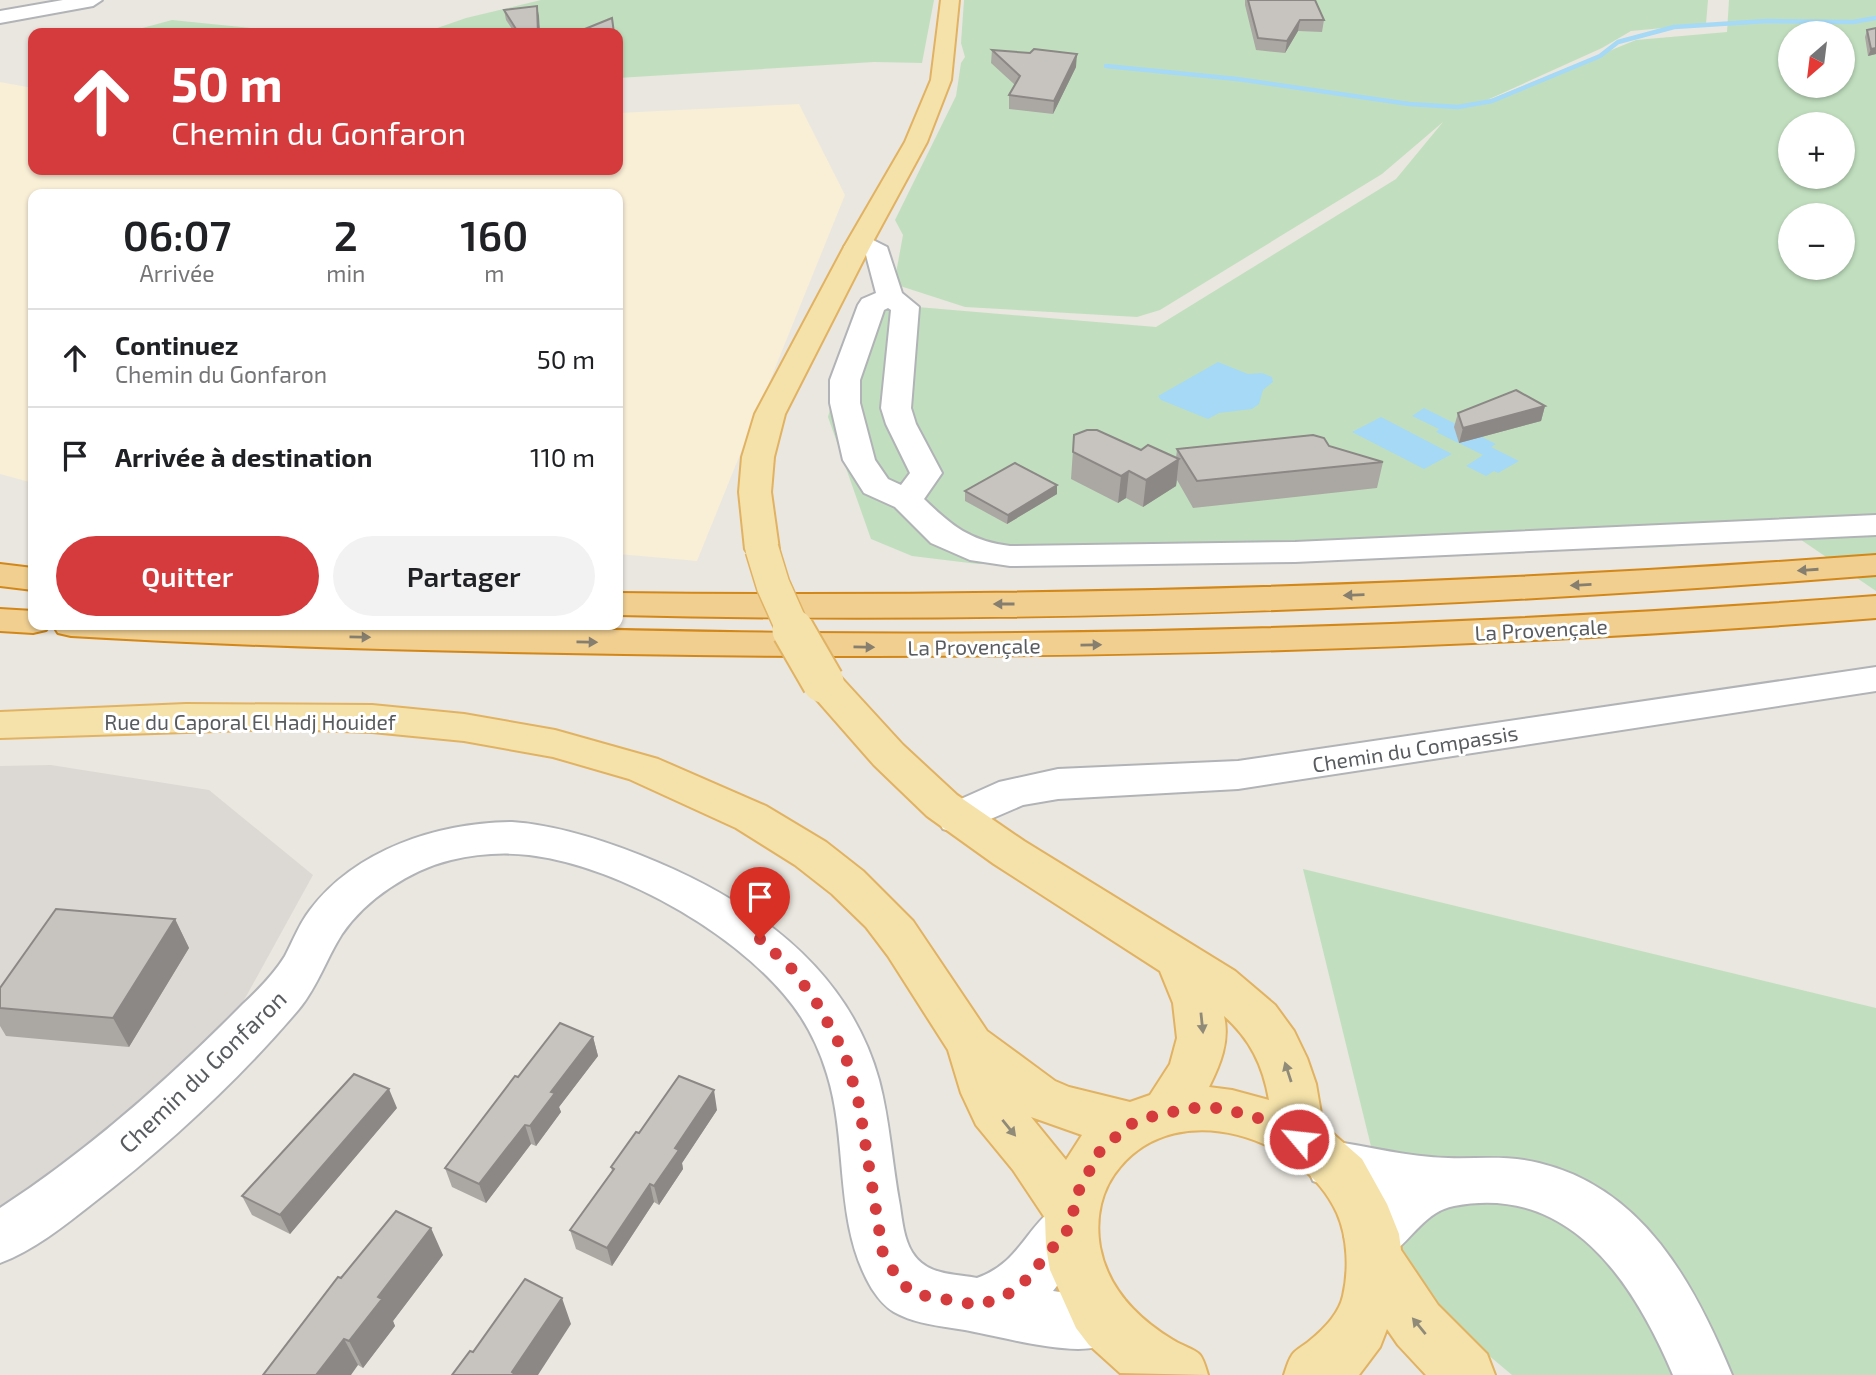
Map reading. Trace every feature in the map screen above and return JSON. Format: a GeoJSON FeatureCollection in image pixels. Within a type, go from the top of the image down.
{"type":"FeatureCollection","features":[{"type":"Feature","properties":{"kind":"highway","name":"La Provençale"},"geometry":{"type":"LineString","coordinates":[[623,604],[1012,604],[1298,597],[1594,584],[1876,565]]}},
{"type":"Feature","properties":{"kind":"highway"},"geometry":{"type":"LineString","coordinates":[[0,575],[28,578]]}},
{"type":"Feature","properties":{"kind":"highway","name":"La Provençale"},"geometry":{"type":"LineString","coordinates":[[184,630],[343,637],[963,647],[1463,633],[1739,618],[1876,607]]}},
{"type":"Feature","properties":{"kind":"highway"},"geometry":{"type":"LineString","coordinates":[[0,620],[28,622]]}},
{"type":"Feature","properties":{"kind":"main road"},"geometry":{"type":"LineString","coordinates":[[950,0],[941,80],[916,142],[857,247],[770,414],[758,457],[755,492],[762,549],[771,585],[783,612],[823,682],[865,730],[935,800],[1005,851],[1233,994],[1269,1033],[1282,1055],[1316,1151],[1362,1209],[1374,1250],[1418,1325],[1466,1375]]}},
{"type":"Feature","properties":{"kind":"main road","name":"Rue du Caporal El Hadj Houidef"},"geometry":{"type":"LineString","coordinates":[[0,725],[306,716],[381,718],[489,729],[556,743],[645,769],[712,797],[761,822],[841,877],[883,916],[914,958],[970,1045],[993,1108],[1071,1220]]}},
{"type":"Feature","properties":{"kind":"main road"},"geometry":{"type":"LineString","coordinates":[[1160,1370],[1121,1339],[1091,1300],[1080,1275],[1071,1220],[1092,1163],[1111,1140],[1148,1118],[1193,1068],[1203,1033],[1197,997],[1178,960]]}},
{"type":"Feature","properties":{"kind":"main road","name":"Rue du Caporal El Hadj Houidef"},"geometry":{"type":"LineString","coordinates":[[970,1045],[1037,1096],[1060,1107],[1148,1118]]}},
{"type":"Feature","properties":{"kind":"main road"},"geometry":{"type":"LineString","coordinates":[[1148,1118],[1190,1108],[1221,1108],[1258,1118],[1316,1151]]}},
{"type":"Feature","properties":{"kind":"main road"},"geometry":{"type":"LineString","coordinates":[[1313,1375],[1335,1359],[1361,1327],[1372,1300],[1374,1250]]}},
{"type":"Feature","properties":{"kind":"street"},"geometry":{"type":"LineString","coordinates":[[0,17],[93,0]]}},
{"type":"Feature","properties":{"kind":"street"},"geometry":{"type":"LineString","coordinates":[[857,247],[873,248],[878,252],[890,297],[905,307],[896,408],[901,424],[926,473],[907,500]]}},
{"type":"Feature","properties":{"kind":"street"},"geometry":{"type":"LineString","coordinates":[[890,297],[872,305],[845,380],[845,403],[859,460],[876,486],[907,500],[943,536],[982,553],[1010,556],[1295,552],[1876,525]]}},
{"type":"Feature","properties":{"kind":"street","name":"Chemin du Compassis"},"geometry":{"type":"LineString","coordinates":[[958,818],[1014,792],[1058,784],[1238,775],[1876,679]]}},
{"type":"Feature","properties":{"kind":"street","name":"Chemin du Gonfaron"},"geometry":{"type":"LineString","coordinates":[[0,1238],[90,1177],[223,1056],[292,983],[327,921],[340,904],[363,886],[410,858],[446,845],[500,837],[529,838],[554,841],[589,853],[646,874],[694,897],[735,921],[791,968],[824,1013],[845,1054],[854,1079],[883,1254],[891,1270],[915,1294],[1021,1315],[1077,1322],[1104,1319]]}},
{"type":"Feature","properties":{"kind":"street"},"geometry":{"type":"LineString","coordinates":[[1316,1151],[1447,1182],[1502,1180],[1555,1192],[1606,1223],[1629,1244],[1648,1268],[1684,1332],[1703,1375]]}},
{"type":"Feature","properties":{"kind":"street"},"geometry":{"type":"LineString","coordinates":[[1374,1250],[1411,1200],[1447,1182]]}},
{"type":"Feature","properties":{"kind":"street"},"geometry":{"type":"LineString","coordinates":[[978,1305],[1001,1298],[1020,1287],[1071,1220]]}},
{"type":"Feature","properties":{"kind":"shaded area"},"geometry":{"type":"Polygon","coordinates":[[[0,82],[28,87],[28,175],[623,175],[623,113],[799,104],[845,195],[697,561],[623,554],[623,189],[28,189],[28,482],[0,474],[0,82]]]}},
{"type":"Feature","properties":{"kind":"shaded area"},"geometry":{"type":"Polygon","coordinates":[[[51,765],[209,790],[313,875],[237,1013],[75,1164],[0,1214],[0,766],[51,765]]]}},
{"type":"Feature","properties":{"kind":"green space"},"geometry":{"type":"Polygon","coordinates":[[[541,0],[934,0],[922,63],[874,62],[623,78],[623,28],[437,28],[466,18],[541,0]]]}},
{"type":"Feature","properties":{"kind":"green space"},"geometry":{"type":"Polygon","coordinates":[[[964,0],[1708,0],[1706,24],[1631,31],[1602,48],[1476,105],[1636,40],[1727,32],[1729,0],[1876,0],[1876,591],[1791,533],[1668,547],[978,564],[912,556],[871,539],[828,417],[858,302],[1156,327],[1396,179],[1443,122],[1382,174],[1160,310],[1137,317],[965,307],[894,284],[903,235],[895,220],[956,96],[961,63],[965,57],[961,43],[964,0]]]}},
{"type":"Feature","properties":{"kind":"green space"},"geometry":{"type":"Polygon","coordinates":[[[172,20],[250,28],[142,28],[172,20]]]}},
{"type":"Feature","properties":{"kind":"green space"},"geometry":{"type":"Polygon","coordinates":[[[1303,869],[1876,1008],[1876,1375],[1512,1375],[1405,1285],[1303,869]]]}},
{"type":"Feature","properties":{"kind":"water"},"geometry":{"type":"Polygon","coordinates":[[[1218,362],[1248,374],[1262,373],[1272,377],[1273,382],[1263,390],[1259,404],[1252,409],[1219,413],[1208,419],[1161,400],[1158,396],[1218,362]]]}},
{"type":"Feature","properties":{"kind":"water"},"geometry":{"type":"Polygon","coordinates":[[[1424,408],[1496,444],[1491,447],[1519,461],[1498,473],[1494,471],[1486,476],[1466,466],[1483,455],[1436,432],[1439,429],[1412,416],[1424,408]]]}},
{"type":"Feature","properties":{"kind":"water"},"geometry":{"type":"Polygon","coordinates":[[[1381,417],[1452,454],[1424,469],[1352,432],[1381,417]]]}},
{"type":"Feature","properties":{"kind":"building"},"geometry":{"type":"Polygon","coordinates":[[[1248,0],[1315,0],[1324,20],[1300,20],[1287,41],[1258,38],[1248,0]]]}},
{"type":"Feature","properties":{"kind":"building"},"geometry":{"type":"Polygon","coordinates":[[[537,6],[538,28],[515,28],[504,10],[537,6]]]}},
{"type":"Feature","properties":{"kind":"building"},"geometry":{"type":"Polygon","coordinates":[[[612,18],[613,28],[587,28],[612,18]]]}},
{"type":"Feature","properties":{"kind":"building"},"geometry":{"type":"Polygon","coordinates":[[[1876,28],[1876,48],[1871,49],[1867,30],[1876,28]]]}},
{"type":"Feature","properties":{"kind":"building"},"geometry":{"type":"Polygon","coordinates":[[[1034,49],[1077,54],[1054,101],[1009,95],[1020,76],[992,50],[1030,53],[1034,49]]]}},
{"type":"Feature","properties":{"kind":"building"},"geometry":{"type":"Polygon","coordinates":[[[1516,390],[1545,406],[1463,428],[1458,413],[1516,390]]]}},
{"type":"Feature","properties":{"kind":"building"},"geometry":{"type":"Polygon","coordinates":[[[1087,430],[1097,430],[1141,450],[1148,445],[1179,459],[1146,480],[1129,471],[1121,476],[1073,452],[1074,435],[1087,430]]]}},
{"type":"Feature","properties":{"kind":"building"},"geometry":{"type":"Polygon","coordinates":[[[1313,435],[1324,438],[1329,446],[1383,462],[1197,481],[1177,449],[1313,435]]]}},
{"type":"Feature","properties":{"kind":"building"},"geometry":{"type":"Polygon","coordinates":[[[1015,463],[1057,485],[1008,515],[965,491],[1015,463]]]}},
{"type":"Feature","properties":{"kind":"building"},"geometry":{"type":"Polygon","coordinates":[[[56,909],[175,919],[113,1018],[0,1008],[0,988],[56,909]]]}},
{"type":"Feature","properties":{"kind":"building"},"geometry":{"type":"Polygon","coordinates":[[[560,1023],[593,1037],[551,1092],[555,1093],[530,1126],[525,1125],[479,1184],[445,1168],[515,1076],[518,1077],[560,1023]]]}},
{"type":"Feature","properties":{"kind":"building"},"geometry":{"type":"Polygon","coordinates":[[[354,1074],[389,1089],[280,1215],[242,1196],[354,1074]]]}},
{"type":"Feature","properties":{"kind":"building"},"geometry":{"type":"Polygon","coordinates":[[[679,1076],[714,1090],[675,1148],[679,1150],[654,1186],[650,1184],[607,1248],[570,1230],[614,1169],[611,1167],[679,1076]]]}},
{"type":"Feature","properties":{"kind":"building"},"geometry":{"type":"Polygon","coordinates":[[[396,1211],[431,1228],[378,1297],[382,1299],[349,1341],[344,1339],[316,1375],[263,1375],[338,1277],[341,1278],[396,1211]]]}},
{"type":"Feature","properties":{"kind":"building"},"geometry":{"type":"Polygon","coordinates":[[[525,1279],[562,1298],[512,1372],[516,1375],[452,1375],[470,1351],[473,1352],[525,1279]]]}},
{"type":"Feature","properties":{"kind":"waterway"},"geometry":{"type":"LineString","coordinates":[[1106,66],[1237,79],[1409,104],[1458,107],[1492,101],[1600,56],[1618,42],[1674,27],[1767,21],[1853,22],[1876,18]]}},
{"type":"Feature","properties":{"kind":"route"},"geometry":{"type":"LineString","coordinates":[[760,939],[791,968],[814,998],[845,1054],[859,1104],[883,1254],[900,1282],[915,1294],[978,1305],[1001,1298],[1020,1287],[1035,1273],[1070,1227],[1077,1194],[1100,1151],[1129,1125],[1145,1118],[1190,1108],[1221,1108],[1258,1118],[1299,1139]]}}]}
